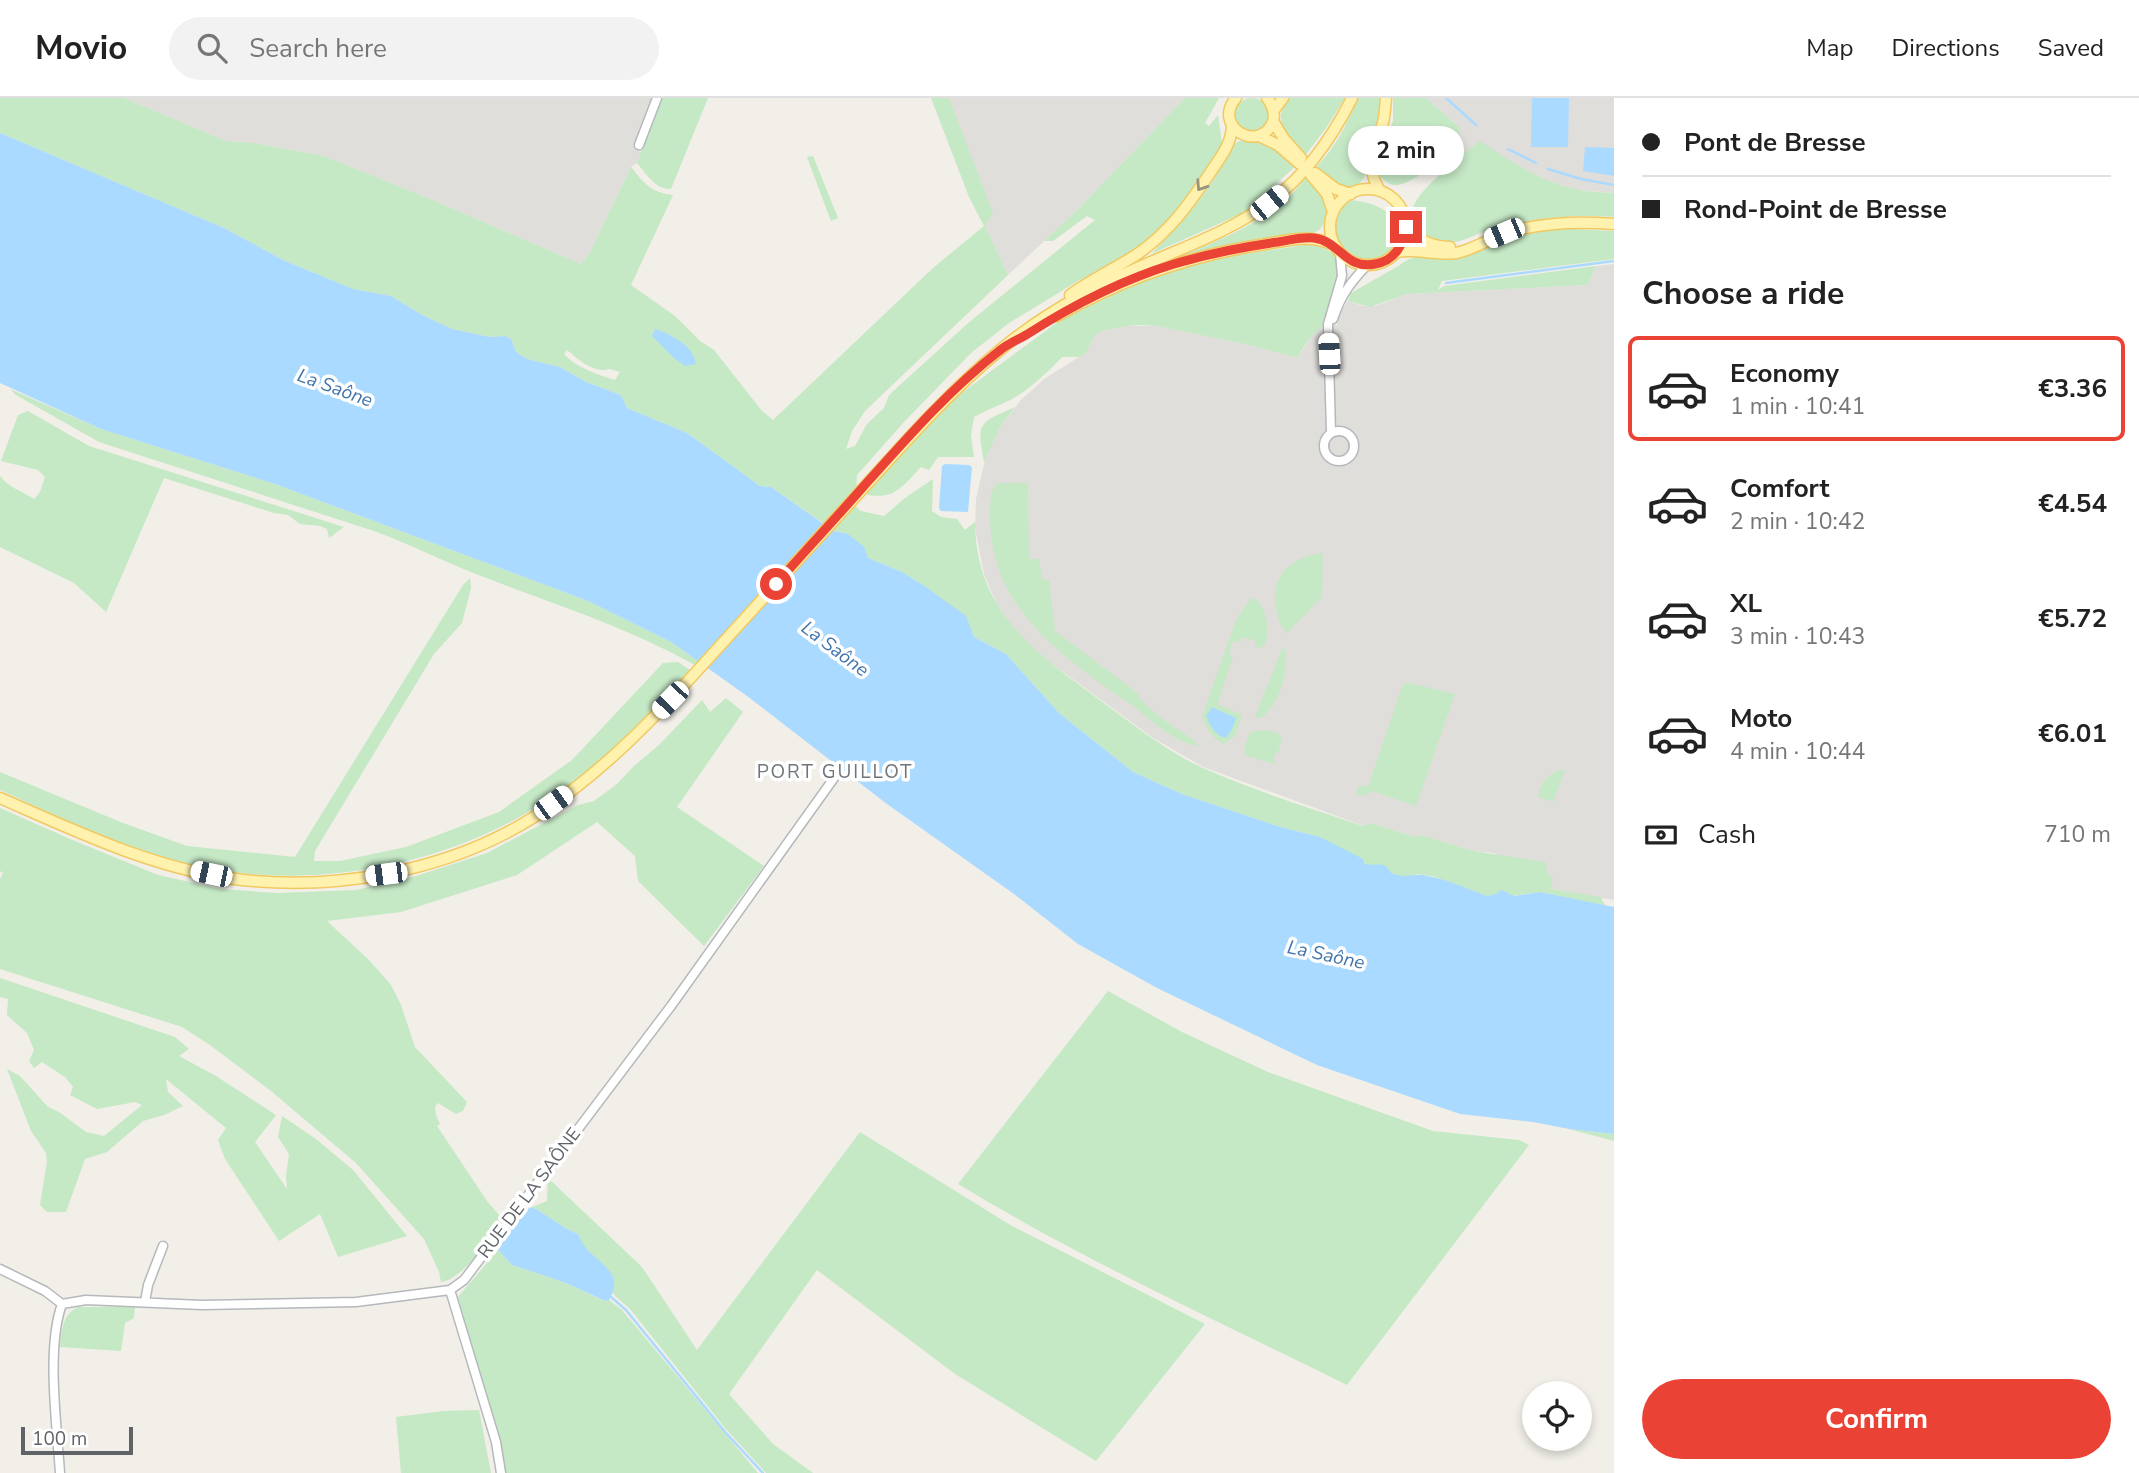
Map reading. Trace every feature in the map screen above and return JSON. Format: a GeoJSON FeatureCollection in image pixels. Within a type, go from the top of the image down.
{"type":"FeatureCollection","features":[{"type":"Feature","properties":{"kind":"main road"},"geometry":{"type":"LineString","coordinates":[[1232,127],[1241,134],[1259,136],[1278,145],[1302,163],[1284,139],[1267,98]]}},
{"type":"Feature","properties":{"kind":"main road"},"geometry":{"type":"LineString","coordinates":[[1259,136],[1265,132],[1283,98]]}},
{"type":"Feature","properties":{"kind":"main road"},"geometry":{"type":"LineString","coordinates":[[1034,323],[1094,288],[1219,232],[1269,203],[1312,162],[1340,123],[1352,98]]}},
{"type":"Feature","properties":{"kind":"main road"},"geometry":{"type":"LineString","coordinates":[[1002,348],[1122,283],[1167,267],[1233,249],[1316,238],[1337,249],[1352,262],[1367,265],[1383,262],[1397,252],[1404,240],[1406,227],[1404,216],[1396,202],[1380,191],[1372,176],[1371,161],[1384,121],[1386,98]]}},
{"type":"Feature","properties":{"kind":"main road"},"geometry":{"type":"LineString","coordinates":[[0,797],[143,858],[217,876],[287,882],[332,881],[421,866],[495,837],[534,817],[611,760],[689,680],[935,408],[1002,348],[1083,285],[1135,256],[1166,231],[1186,209],[1227,147],[1232,127],[1230,101]]}},
{"type":"Feature","properties":{"kind":"main road"},"geometry":{"type":"LineString","coordinates":[[1333,212],[1326,194],[1313,174],[1336,189],[1350,194]]}},
{"type":"Feature","properties":{"kind":"main road"},"geometry":{"type":"LineString","coordinates":[[1337,249],[1330,232],[1333,212],[1340,201],[1350,194],[1365,190],[1380,191]]}},
{"type":"Feature","properties":{"kind":"main road"},"geometry":{"type":"LineString","coordinates":[[1397,252],[1412,250],[1438,254],[1455,253],[1504,233],[1539,225],[1577,222],[1614,224]]}},
{"type":"Feature","properties":{"kind":"main road"},"geometry":{"type":"LineString","coordinates":[[1406,227],[1419,239],[1433,245],[1475,245]]}},
{"type":"Feature","properties":{"kind":"street"},"geometry":{"type":"LineString","coordinates":[[639,145],[656,98]]}},
{"type":"Feature","properties":{"kind":"street"},"geometry":{"type":"LineString","coordinates":[[1331,432],[1328,335],[1329,316],[1342,276],[1337,249]]}},
{"type":"Feature","properties":{"kind":"street"},"geometry":{"type":"LineString","coordinates":[[1328,335],[1346,289],[1367,265]]}},
{"type":"Feature","properties":{"kind":"street","name":"RUE DE LA SAÔNE"},"geometry":{"type":"LineString","coordinates":[[450,1290],[464,1280],[671,1006],[834,778]]}},
{"type":"Feature","properties":{"kind":"street"},"geometry":{"type":"LineString","coordinates":[[145,1302],[148,1285],[163,1245]]}},
{"type":"Feature","properties":{"kind":"street"},"geometry":{"type":"LineString","coordinates":[[0,1269],[45,1291],[62,1304],[86,1300],[214,1305],[356,1302],[450,1290],[496,1442],[501,1473]]}},
{"type":"Feature","properties":{"kind":"street"},"geometry":{"type":"LineString","coordinates":[[60,1473],[55,1364],[56,1331],[62,1304]]}},
{"type":"Feature","properties":{"kind":"shaded area"},"geometry":{"type":"Polygon","coordinates":[[[124,98],[661,98],[637,163],[631,167],[589,254],[581,264],[324,156],[254,143],[226,141],[124,98]]]}},
{"type":"Feature","properties":{"kind":"shaded area"},"geometry":{"type":"Polygon","coordinates":[[[949,98],[1185,98],[1076,211],[1008,275],[985,226],[967,147],[949,98]]]}},
{"type":"Feature","properties":{"kind":"shaded area"},"geometry":{"type":"Polygon","coordinates":[[[1426,98],[1614,98],[1614,193],[1576,190],[1549,181],[1522,169],[1480,142],[1449,165],[1442,158],[1455,145],[1460,128],[1426,98]]]}},
{"type":"Feature","properties":{"kind":"shaded area"},"geometry":{"type":"Polygon","coordinates":[[[1614,264],[1614,900],[1551,889],[1494,853],[1473,851],[1422,835],[1415,837],[1371,823],[1364,826],[1203,767],[1153,738],[1037,653],[1008,622],[996,603],[984,574],[975,528],[976,499],[986,456],[999,429],[1020,401],[1044,379],[1087,352],[1094,336],[1102,331],[1127,326],[1156,326],[1298,358],[1312,334],[1324,325],[1337,325],[1339,314],[1348,301],[1363,306],[1376,306],[1407,294],[1588,285],[1596,266],[1614,264]]]}},
{"type":"Feature","properties":{"kind":"green space"},"geometry":{"type":"Polygon","coordinates":[[[0,98],[124,98],[226,141],[254,143],[324,156],[581,264],[589,254],[631,167],[649,186],[659,192],[673,195],[631,285],[675,316],[700,341],[714,350],[762,411],[773,420],[933,268],[984,226],[969,197],[931,98],[949,98],[993,213],[985,226],[1008,275],[865,411],[852,431],[846,449],[855,446],[867,424],[884,408],[889,395],[967,324],[1095,220],[1087,216],[1053,241],[1044,241],[1185,98],[1219,98],[1205,123],[1209,126],[1218,115],[1222,144],[1219,153],[1189,199],[1159,234],[1127,258],[1078,281],[1009,323],[971,353],[857,475],[855,506],[861,511],[884,516],[933,479],[932,511],[941,517],[957,519],[965,530],[975,522],[978,554],[986,583],[1015,629],[1080,686],[1152,739],[1190,762],[1263,792],[1363,826],[1371,823],[1473,851],[1546,862],[1547,872],[1553,879],[1551,889],[1601,897],[1605,906],[1540,892],[1487,896],[1432,876],[1399,876],[1364,863],[1320,837],[1277,826],[1182,794],[1133,772],[1059,713],[1006,654],[974,637],[969,626],[923,585],[902,572],[868,558],[848,534],[835,531],[771,487],[760,486],[687,433],[627,408],[621,395],[586,382],[560,367],[527,359],[516,352],[511,339],[505,336],[490,337],[452,329],[391,296],[353,289],[283,260],[224,228],[0,133],[0,98]],[[567,350],[564,354],[594,373],[615,380],[620,372],[593,368],[567,350]]]}},
{"type":"Feature","properties":{"kind":"green space"},"geometry":{"type":"Polygon","coordinates":[[[661,98],[708,98],[671,189],[656,184],[637,163],[661,98]]]}},
{"type":"Feature","properties":{"kind":"green space"},"geometry":{"type":"Polygon","coordinates":[[[1252,98],[1264,103],[1269,115],[1264,127],[1252,132],[1240,127],[1235,115],[1240,103],[1252,98]]]}},
{"type":"Feature","properties":{"kind":"green space"},"geometry":{"type":"Polygon","coordinates":[[[1290,98],[1345,98],[1304,157],[1282,126],[1282,111],[1290,98]]]}},
{"type":"Feature","properties":{"kind":"green space"},"geometry":{"type":"Polygon","coordinates":[[[1358,98],[1383,98],[1382,108],[1364,178],[1352,187],[1346,187],[1333,182],[1315,168],[1340,136],[1358,98]]]}},
{"type":"Feature","properties":{"kind":"green space"},"geometry":{"type":"Polygon","coordinates":[[[1393,98],[1426,98],[1460,128],[1456,142],[1445,156],[1419,176],[1396,185],[1390,184],[1379,173],[1379,157],[1393,121],[1393,98]]]}},
{"type":"Feature","properties":{"kind":"green space"},"geometry":{"type":"Polygon","coordinates":[[[1239,141],[1272,144],[1297,165],[1243,213],[1151,254],[1197,203],[1233,145],[1239,141]]]}},
{"type":"Feature","properties":{"kind":"green space"},"geometry":{"type":"Polygon","coordinates":[[[1480,141],[1549,181],[1580,190],[1614,193],[1614,217],[1583,216],[1522,222],[1451,243],[1426,238],[1417,230],[1412,220],[1411,212],[1416,202],[1442,173],[1480,141]]]}},
{"type":"Feature","properties":{"kind":"green space"},"geometry":{"type":"Polygon","coordinates":[[[813,156],[838,218],[831,221],[807,157],[813,156]]]}},
{"type":"Feature","properties":{"kind":"green space"},"geometry":{"type":"Polygon","coordinates":[[[1307,176],[1329,204],[1327,219],[1320,229],[1312,234],[1148,269],[1255,222],[1292,194],[1307,176]]]}},
{"type":"Feature","properties":{"kind":"green space"},"geometry":{"type":"Polygon","coordinates":[[[1350,200],[1376,206],[1391,216],[1398,229],[1397,241],[1390,252],[1379,260],[1365,261],[1350,255],[1339,243],[1336,233],[1337,219],[1350,200]]]}},
{"type":"Feature","properties":{"kind":"green space"},"geometry":{"type":"Polygon","coordinates":[[[1556,228],[1614,231],[1614,259],[1442,281],[1438,290],[1444,286],[1596,266],[1588,285],[1407,294],[1370,307],[1348,301],[1351,293],[1411,258],[1458,258],[1514,238],[1556,228]]]}},
{"type":"Feature","properties":{"kind":"green space"},"geometry":{"type":"Polygon","coordinates":[[[1305,245],[1322,247],[1332,254],[1337,263],[1337,274],[1324,325],[1315,332],[1298,358],[1156,326],[1127,326],[1102,331],[1094,336],[1087,352],[1080,357],[1062,357],[1023,392],[974,417],[971,436],[974,457],[938,457],[929,470],[921,467],[897,491],[883,496],[864,494],[920,431],[955,398],[1059,321],[1124,289],[1166,273],[1212,259],[1305,245]]]}},
{"type":"Feature","properties":{"kind":"green space"},"geometry":{"type":"Polygon","coordinates":[[[10,389],[101,429],[275,484],[588,601],[671,642],[698,661],[695,665],[614,627],[476,574],[377,532],[99,442],[10,389]]]}},
{"type":"Feature","properties":{"kind":"green space"},"geometry":{"type":"Polygon","coordinates":[[[1015,407],[999,429],[984,462],[981,439],[983,426],[993,417],[1015,407]]]}},
{"type":"Feature","properties":{"kind":"green space"},"geometry":{"type":"Polygon","coordinates":[[[28,411],[89,446],[344,527],[329,538],[327,529],[320,526],[300,524],[288,515],[164,478],[106,612],[74,583],[0,547],[0,476],[34,499],[40,492],[45,477],[38,470],[1,461],[18,415],[28,411]]]}},
{"type":"Feature","properties":{"kind":"green space"},"geometry":{"type":"Polygon","coordinates":[[[997,483],[1028,483],[1029,559],[1039,559],[1042,579],[1049,580],[1055,631],[1139,694],[1138,697],[1158,716],[1198,746],[1181,741],[1164,731],[1083,670],[1037,630],[1019,607],[1004,581],[994,552],[990,505],[997,483]]]}},
{"type":"Feature","properties":{"kind":"green space"},"geometry":{"type":"Polygon","coordinates":[[[1323,553],[1322,597],[1287,633],[1279,622],[1276,608],[1276,586],[1280,577],[1292,563],[1323,553]]]}},
{"type":"Feature","properties":{"kind":"green space"},"geometry":{"type":"Polygon","coordinates":[[[470,578],[471,588],[462,623],[434,654],[315,851],[314,861],[340,861],[406,847],[499,812],[572,760],[663,663],[678,662],[690,670],[633,730],[596,764],[550,798],[501,827],[448,849],[393,864],[337,873],[280,876],[223,871],[167,859],[82,828],[0,790],[0,772],[123,823],[187,846],[295,857],[463,585],[470,578]]]}},
{"type":"Feature","properties":{"kind":"green space"},"geometry":{"type":"Polygon","coordinates":[[[1251,598],[1255,598],[1265,614],[1265,645],[1255,647],[1256,641],[1243,637],[1240,642],[1233,641],[1229,654],[1233,656],[1218,703],[1242,715],[1235,736],[1224,744],[1213,736],[1202,717],[1236,620],[1251,598]]]}},
{"type":"Feature","properties":{"kind":"green space"},"geometry":{"type":"Polygon","coordinates":[[[1282,649],[1285,649],[1286,668],[1281,688],[1271,707],[1258,719],[1255,716],[1282,649]]]}},
{"type":"Feature","properties":{"kind":"green space"},"geometry":{"type":"Polygon","coordinates":[[[1409,683],[1455,694],[1416,806],[1372,791],[1365,796],[1356,794],[1359,785],[1368,787],[1403,684],[1409,683]]]}},
{"type":"Feature","properties":{"kind":"green space"},"geometry":{"type":"Polygon","coordinates":[[[726,698],[743,712],[677,807],[764,866],[704,946],[638,881],[635,856],[597,822],[517,875],[401,912],[327,921],[368,959],[391,985],[401,1005],[415,1047],[467,1102],[463,1111],[456,1114],[438,1103],[435,1107],[440,1124],[437,1126],[487,1201],[504,1221],[475,1257],[449,1280],[441,1282],[424,1239],[356,1163],[271,1091],[210,1045],[182,1027],[0,969],[0,879],[3,873],[0,871],[0,808],[158,875],[221,889],[276,893],[356,890],[416,876],[487,853],[578,805],[594,801],[617,784],[660,744],[702,700],[710,712],[726,698]]]}},
{"type":"Feature","properties":{"kind":"green space"},"geometry":{"type":"Polygon","coordinates":[[[1267,730],[1278,733],[1282,739],[1278,753],[1275,753],[1274,764],[1246,755],[1244,750],[1250,732],[1267,730]]]}},
{"type":"Feature","properties":{"kind":"green space"},"geometry":{"type":"Polygon","coordinates":[[[1560,770],[1565,770],[1553,802],[1538,797],[1545,780],[1560,770]]]}},
{"type":"Feature","properties":{"kind":"green space"},"geometry":{"type":"Polygon","coordinates":[[[0,978],[175,1037],[189,1049],[179,1056],[216,1076],[276,1115],[255,1142],[287,1189],[289,1154],[278,1137],[282,1116],[316,1139],[353,1170],[407,1236],[338,1257],[320,1214],[279,1241],[225,1159],[218,1140],[226,1128],[166,1079],[168,1092],[183,1106],[143,1121],[107,1152],[85,1159],[66,1212],[47,1212],[40,1205],[46,1153],[31,1131],[7,1069],[20,1076],[48,1107],[86,1132],[104,1136],[142,1105],[135,1102],[97,1109],[70,1095],[73,1087],[65,1077],[42,1062],[34,1068],[29,1061],[34,1050],[27,1033],[7,1015],[8,999],[0,997],[0,978]]]}},
{"type":"Feature","properties":{"kind":"green space"},"geometry":{"type":"Polygon","coordinates":[[[1108,991],[1182,1032],[1268,1072],[1433,1131],[1519,1140],[1529,1145],[1347,1385],[1101,1264],[958,1184],[1108,991]]]}},
{"type":"Feature","properties":{"kind":"green space"},"geometry":{"type":"Polygon","coordinates":[[[1569,1129],[1614,1134],[1614,1141],[1569,1129]]]}},
{"type":"Feature","properties":{"kind":"green space"},"geometry":{"type":"Polygon","coordinates":[[[860,1132],[1012,1226],[1205,1324],[1096,1461],[955,1374],[817,1270],[729,1394],[773,1444],[813,1473],[766,1473],[725,1428],[630,1309],[613,1294],[608,1269],[582,1244],[578,1234],[532,1207],[547,1201],[548,1178],[642,1267],[697,1350],[860,1132]]]}},
{"type":"Feature","properties":{"kind":"green space"},"geometry":{"type":"Polygon","coordinates":[[[498,1250],[512,1265],[566,1283],[604,1301],[609,1300],[622,1310],[758,1473],[506,1473],[458,1297],[498,1250]]]}},
{"type":"Feature","properties":{"kind":"green space"},"geometry":{"type":"Polygon","coordinates":[[[78,1307],[135,1307],[134,1318],[125,1323],[121,1351],[60,1347],[66,1319],[78,1307]]]}},
{"type":"Feature","properties":{"kind":"green space"},"geometry":{"type":"Polygon","coordinates":[[[479,1410],[491,1473],[401,1473],[396,1417],[479,1410]]]}},
{"type":"Feature","properties":{"kind":"water"},"geometry":{"type":"Polygon","coordinates":[[[1532,98],[1569,98],[1568,147],[1531,147],[1532,98]]]}},
{"type":"Feature","properties":{"kind":"water","name":"La Saône"},"geometry":{"type":"Polygon","coordinates":[[[0,133],[224,228],[283,260],[353,289],[391,296],[452,329],[490,337],[505,336],[511,339],[516,352],[527,359],[560,367],[586,382],[621,395],[627,408],[687,433],[760,486],[771,487],[834,531],[848,534],[864,547],[868,558],[902,572],[966,616],[974,637],[1006,654],[1059,713],[1133,772],[1182,794],[1277,826],[1320,837],[1363,859],[1364,863],[1385,866],[1397,875],[1436,878],[1487,896],[1502,890],[1514,896],[1540,892],[1614,907],[1614,1134],[1460,1114],[1317,1065],[1157,988],[1078,944],[671,642],[588,601],[275,484],[101,429],[0,383],[0,133]]]}},
{"type":"Feature","properties":{"kind":"water"},"geometry":{"type":"Polygon","coordinates":[[[1585,147],[1614,148],[1614,176],[1583,171],[1585,147]]]}},
{"type":"Feature","properties":{"kind":"water"},"geometry":{"type":"Polygon","coordinates":[[[655,329],[686,346],[696,364],[685,366],[674,358],[652,336],[655,329]]]}},
{"type":"Feature","properties":{"kind":"water"},"geometry":{"type":"Polygon","coordinates":[[[942,466],[972,467],[968,512],[941,511],[939,508],[942,466]]]}},
{"type":"Feature","properties":{"kind":"water"},"geometry":{"type":"Polygon","coordinates":[[[1212,707],[1236,718],[1226,738],[1216,733],[1206,716],[1212,707]]]}},
{"type":"Feature","properties":{"kind":"water"},"geometry":{"type":"Polygon","coordinates":[[[532,1207],[578,1234],[588,1250],[612,1274],[614,1290],[609,1300],[605,1301],[566,1283],[512,1265],[498,1250],[519,1213],[532,1207]]]}},
{"type":"Feature","properties":{"kind":"waterway"},"geometry":{"type":"LineString","coordinates":[[1446,98],[1476,125]]}},
{"type":"Feature","properties":{"kind":"waterway"},"geometry":{"type":"LineString","coordinates":[[1508,149],[1536,163]]}},
{"type":"Feature","properties":{"kind":"waterway"},"geometry":{"type":"LineString","coordinates":[[1548,169],[1614,185]]}},
{"type":"Feature","properties":{"kind":"waterway"},"geometry":{"type":"LineString","coordinates":[[1446,283],[1614,261]]}},
{"type":"Feature","properties":{"kind":"waterway"},"geometry":{"type":"LineString","coordinates":[[611,1297],[626,1310],[726,1433],[763,1473]]}},
{"type":"Feature","properties":{"kind":"district","name":"PORT GUILLOT"},"geometry":{"type":"Point","coordinates":[835,772]}},
{"type":"Feature","properties":{"kind":"route"},"geometry":{"type":"LineString","coordinates":[[776,584],[935,408],[1002,348],[1059,315],[1122,283],[1152,272],[1201,256],[1249,246],[1316,238],[1334,245],[1352,262],[1367,265],[1383,262],[1397,252],[1404,240],[1406,227]]}}]}
